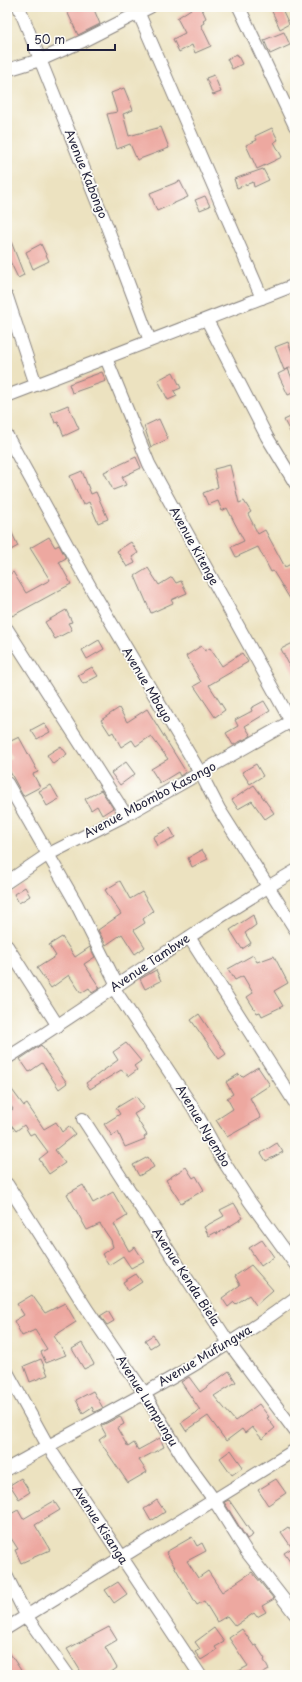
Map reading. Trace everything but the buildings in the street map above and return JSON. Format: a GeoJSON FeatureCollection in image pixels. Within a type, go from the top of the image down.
{"type":"FeatureCollection","features":[{"type":"Feature","properties":{"kind":"street","name":"Avenue Kabongo"},"geometry":{"type":"LineString","coordinates":[[20,7],[106,224],[150,341]]}},
{"type":"Feature","properties":{"kind":"street"},"geometry":{"type":"LineString","coordinates":[[7,70],[40,60],[104,32],[137,10],[150,7]]}},
{"type":"Feature","properties":{"kind":"street"},"geometry":{"type":"LineString","coordinates":[[240,7],[295,126]]}},
{"type":"Feature","properties":{"kind":"street"},"geometry":{"type":"LineString","coordinates":[[137,10],[262,298]]}},
{"type":"Feature","properties":{"kind":"street"},"geometry":{"type":"LineString","coordinates":[[7,396],[295,285]]}},
{"type":"Feature","properties":{"kind":"street"},"geometry":{"type":"LineString","coordinates":[[7,297],[36,385]]}},
{"type":"Feature","properties":{"kind":"street"},"geometry":{"type":"LineString","coordinates":[[207,320],[266,437],[295,483]]}},
{"type":"Feature","properties":{"kind":"street","name":"Avenue Kitenge"},"geometry":{"type":"LineString","coordinates":[[106,358],[149,464],[294,724]]}},
{"type":"Feature","properties":{"kind":"street","name":"Avenue Mbayo"},"geometry":{"type":"LineString","coordinates":[[7,436],[92,590],[201,774],[219,809],[295,929]]}},
{"type":"Feature","properties":{"kind":"street"},"geometry":{"type":"LineString","coordinates":[[7,629],[126,815]]}},
{"type":"Feature","properties":{"kind":"street","name":"Avenue Mbombo Kasongo"},"geometry":{"type":"LineString","coordinates":[[7,882],[47,855],[126,815],[294,724]]}},
{"type":"Feature","properties":{"kind":"street","name":"Avenue Nyembo"},"geometry":{"type":"LineString","coordinates":[[7,783],[47,855],[76,903],[115,986],[194,1109],[224,1162],[295,1264]]}},
{"type":"Feature","properties":{"kind":"street","name":"Avenue Tambwe"},"geometry":{"type":"LineString","coordinates":[[7,1058],[58,1026],[189,937],[295,871]]}},
{"type":"Feature","properties":{"kind":"street"},"geometry":{"type":"LineString","coordinates":[[189,937],[295,1103]]}},
{"type":"Feature","properties":{"kind":"street"},"geometry":{"type":"LineString","coordinates":[[7,946],[58,1026]]}},
{"type":"Feature","properties":{"kind":"street","name":"Avenue Kenda Biela"},"geometry":{"type":"LineString","coordinates":[[83,1119],[229,1343],[295,1431]]}},
{"type":"Feature","properties":{"kind":"street","name":"Avenue Lumpungu"},"geometry":{"type":"LineString","coordinates":[[7,1184],[88,1310],[144,1393],[184,1460],[214,1500],[246,1551],[295,1614]]}},
{"type":"Feature","properties":{"kind":"street","name":"Avenue Mufungwa"},"geometry":{"type":"LineString","coordinates":[[7,1469],[144,1393],[229,1343],[295,1298]]}},
{"type":"Feature","properties":{"kind":"street","name":"Avenue Kisanga"},"geometry":{"type":"LineString","coordinates":[[7,1372],[48,1446],[120,1557],[200,1675]]}},
{"type":"Feature","properties":{"kind":"street"},"geometry":{"type":"LineString","coordinates":[[7,1628],[295,1450]]}},
{"type":"Feature","properties":{"kind":"street"},"geometry":{"type":"LineString","coordinates":[[7,1577],[27,1617],[68,1675]]}}]}
